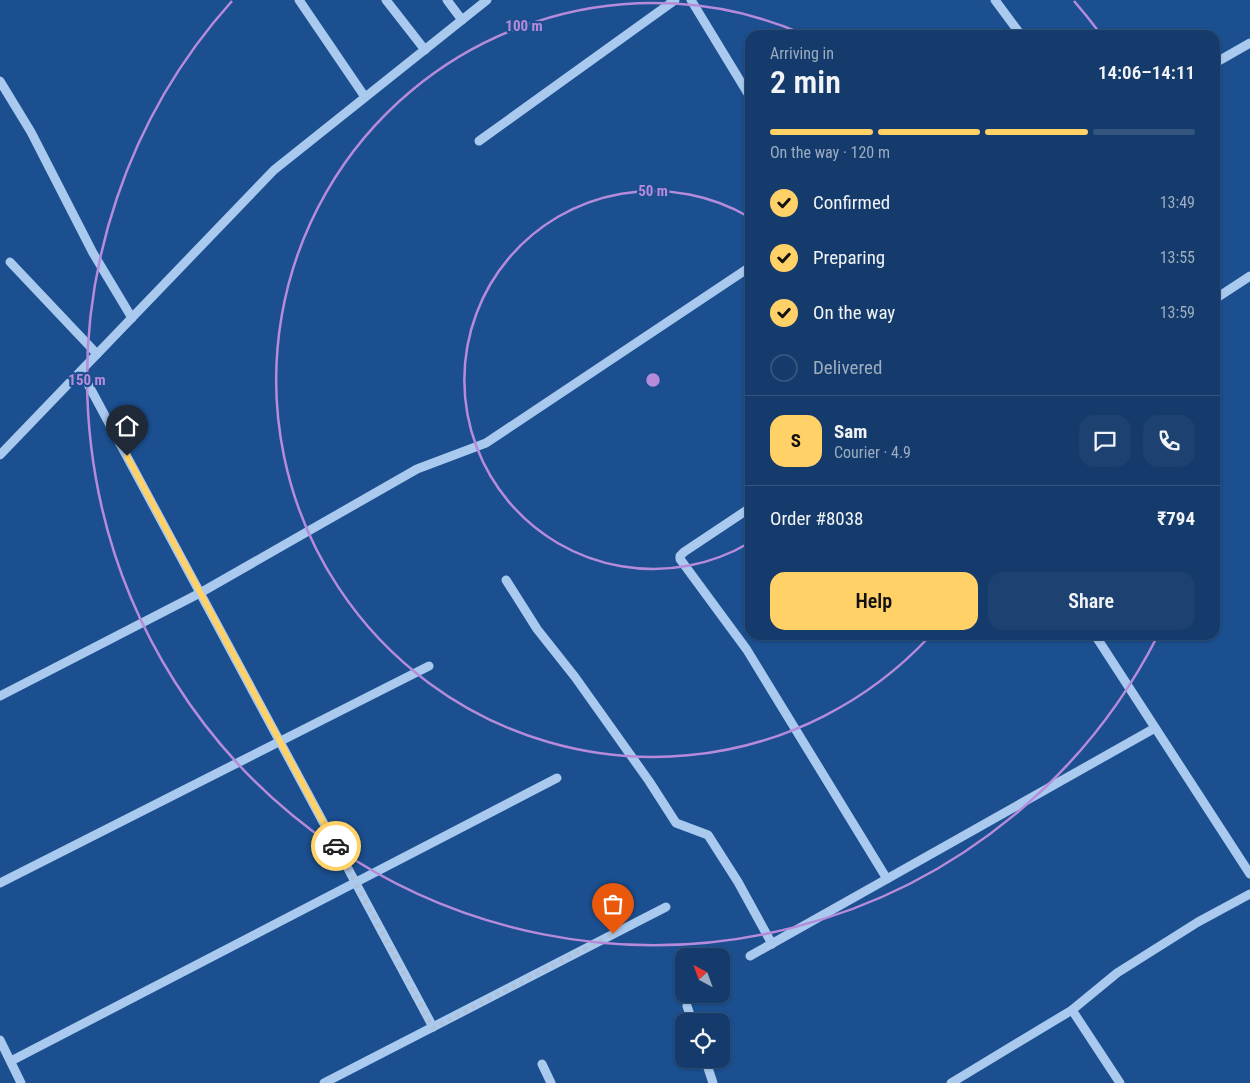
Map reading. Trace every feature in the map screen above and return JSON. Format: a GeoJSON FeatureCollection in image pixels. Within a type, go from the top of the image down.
{"type":"FeatureCollection","features":[{"type":"Feature","properties":{"kind":"street"},"geometry":{"type":"LineString","coordinates":[[299,0],[365,98]]}},
{"type":"Feature","properties":{"kind":"street"},"geometry":{"type":"LineString","coordinates":[[386,0],[425,50]]}},
{"type":"Feature","properties":{"kind":"street"},"geometry":{"type":"LineString","coordinates":[[447,0],[462,20]]}},
{"type":"Feature","properties":{"kind":"street"},"geometry":{"type":"LineString","coordinates":[[0,455],[274,170],[487,0]]}},
{"type":"Feature","properties":{"kind":"street"},"geometry":{"type":"LineString","coordinates":[[479,141],[675,0]]}},
{"type":"Feature","properties":{"kind":"street"},"geometry":{"type":"LineString","coordinates":[[691,0],[745,89]]}},
{"type":"Feature","properties":{"kind":"street"},"geometry":{"type":"LineString","coordinates":[[998,1],[1018,30]]}},
{"type":"Feature","properties":{"kind":"street"},"geometry":{"type":"LineString","coordinates":[[1220,60],[1250,43]]}},
{"type":"Feature","properties":{"kind":"street"},"geometry":{"type":"LineString","coordinates":[[0,82],[31,132],[93,253],[132,318]]}},
{"type":"Feature","properties":{"kind":"street"},"geometry":{"type":"LineString","coordinates":[[10,262],[97,354]]}},
{"type":"Feature","properties":{"kind":"street"},"geometry":{"type":"LineString","coordinates":[[0,696],[200,593],[417,470],[486,444],[745,269]]}},
{"type":"Feature","properties":{"kind":"street"},"geometry":{"type":"LineString","coordinates":[[1220,296],[1250,276]]}},
{"type":"Feature","properties":{"kind":"street"},"geometry":{"type":"LineString","coordinates":[[81,371],[433,1028]]}},
{"type":"Feature","properties":{"kind":"street"},"geometry":{"type":"LineString","coordinates":[[745,511],[684,552],[680,559],[747,650],[887,879]]}},
{"type":"Feature","properties":{"kind":"street"},"geometry":{"type":"LineString","coordinates":[[506,580],[537,629],[575,677],[649,781],[676,823],[708,835],[738,882],[772,944]]}},
{"type":"Feature","properties":{"kind":"street"},"geometry":{"type":"LineString","coordinates":[[1098,640],[1250,874]]}},
{"type":"Feature","properties":{"kind":"street"},"geometry":{"type":"LineString","coordinates":[[0,883],[429,666]]}},
{"type":"Feature","properties":{"kind":"street"},"geometry":{"type":"LineString","coordinates":[[750,956],[1155,728]]}},
{"type":"Feature","properties":{"kind":"street"},"geometry":{"type":"LineString","coordinates":[[11,1061],[557,778]]}},
{"type":"Feature","properties":{"kind":"street"},"geometry":{"type":"LineString","coordinates":[[951,1083],[1072,1010],[1117,973],[1198,922],[1250,894]]}},
{"type":"Feature","properties":{"kind":"street"},"geometry":{"type":"LineString","coordinates":[[324,1083],[336,1080],[666,907]]}},
{"type":"Feature","properties":{"kind":"street"},"geometry":{"type":"LineString","coordinates":[[687,1006],[689,1013]]}},
{"type":"Feature","properties":{"kind":"street"},"geometry":{"type":"LineString","coordinates":[[1072,1010],[1120,1083]]}},
{"type":"Feature","properties":{"kind":"street"},"geometry":{"type":"LineString","coordinates":[[0,1040],[21,1083]]}},
{"type":"Feature","properties":{"kind":"street"},"geometry":{"type":"LineString","coordinates":[[542,1064],[551,1083]]}},
{"type":"Feature","properties":{"kind":"street"},"geometry":{"type":"LineString","coordinates":[[707,1068],[712,1083]]}},
{"type":"Feature","properties":{"kind":"way so far"},"geometry":{"type":"LineString","coordinates":[[336,846],[433,1028],[613,934]]}},
{"type":"Feature","properties":{"kind":"route"},"geometry":{"type":"LineString","coordinates":[[127,456],[336,846]]}}]}
